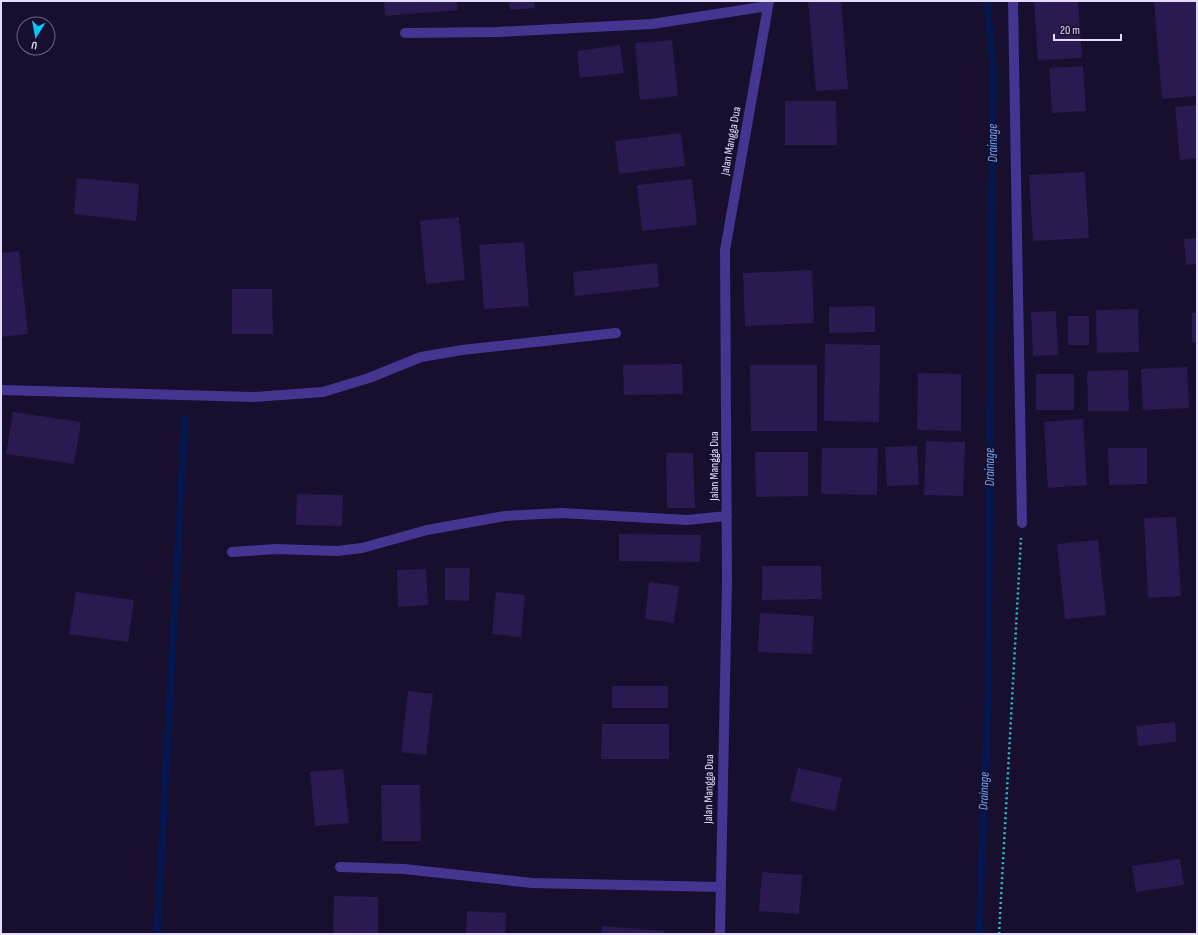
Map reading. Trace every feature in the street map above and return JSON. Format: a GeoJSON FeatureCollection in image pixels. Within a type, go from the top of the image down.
{"type":"FeatureCollection","features":[{"type":"Feature","properties":{"kind":"street"},"geometry":{"type":"LineString","coordinates":[[1013,1],[1022,523]]}},
{"type":"Feature","properties":{"kind":"street"},"geometry":{"type":"LineString","coordinates":[[405,33],[498,32],[637,25],[768,4]]}},
{"type":"Feature","properties":{"kind":"street","name":"Jalan Mangga Dua"},"geometry":{"type":"LineString","coordinates":[[720,934],[727,580],[725,250],[768,4]]}},
{"type":"Feature","properties":{"kind":"street"},"geometry":{"type":"LineString","coordinates":[[1,390],[253,397],[324,392],[369,378],[421,357],[462,350],[616,333]]}},
{"type":"Feature","properties":{"kind":"street"},"geometry":{"type":"LineString","coordinates":[[232,552],[276,549],[338,551],[362,548],[427,530],[505,516],[561,513],[687,520],[727,516]]}},
{"type":"Feature","properties":{"kind":"street"},"geometry":{"type":"LineString","coordinates":[[340,867],[404,870],[532,883],[720,887]]}},
{"type":"Feature","properties":{"kind":"path"},"geometry":{"type":"LineString","coordinates":[[999,934],[1022,523]]}},
{"type":"Feature","properties":{"kind":"building"},"geometry":{"type":"Polygon","coordinates":[[[384,1],[457,1],[458,10],[385,16],[384,1]]]}},
{"type":"Feature","properties":{"kind":"building"},"geometry":{"type":"Polygon","coordinates":[[[509,1],[534,1],[535,8],[510,10],[509,1]]]}},
{"type":"Feature","properties":{"kind":"building"},"geometry":{"type":"Polygon","coordinates":[[[808,1],[841,1],[848,89],[816,91],[808,1]]]}},
{"type":"Feature","properties":{"kind":"building"},"geometry":{"type":"Polygon","coordinates":[[[1034,1],[1078,1],[1082,58],[1038,60],[1034,1]]]}},
{"type":"Feature","properties":{"kind":"building"},"geometry":{"type":"Polygon","coordinates":[[[1154,1],[1197,1],[1197,96],[1162,99],[1154,1]]]}},
{"type":"Feature","properties":{"kind":"building"},"geometry":{"type":"Polygon","coordinates":[[[672,40],[678,96],[640,100],[635,43],[672,40]]]}},
{"type":"Feature","properties":{"kind":"building"},"geometry":{"type":"Polygon","coordinates":[[[620,45],[624,73],[580,78],[577,51],[620,45]]]}},
{"type":"Feature","properties":{"kind":"building"},"geometry":{"type":"Polygon","coordinates":[[[1083,66],[1086,111],[1052,113],[1049,68],[1083,66]]]}},
{"type":"Feature","properties":{"kind":"building"},"geometry":{"type":"Polygon","coordinates":[[[785,101],[836,101],[837,145],[785,145],[785,101]]]}},
{"type":"Feature","properties":{"kind":"building"},"geometry":{"type":"Polygon","coordinates":[[[1197,105],[1197,158],[1180,160],[1175,107],[1197,105]]]}},
{"type":"Feature","properties":{"kind":"building"},"geometry":{"type":"Polygon","coordinates":[[[681,133],[685,166],[619,174],[615,141],[681,133]]]}},
{"type":"Feature","properties":{"kind":"building"},"geometry":{"type":"Polygon","coordinates":[[[1085,172],[1089,238],[1033,241],[1029,175],[1085,172]]]}},
{"type":"Feature","properties":{"kind":"building"},"geometry":{"type":"Polygon","coordinates":[[[77,178],[139,184],[136,221],[74,214],[77,178]]]}},
{"type":"Feature","properties":{"kind":"building"},"geometry":{"type":"Polygon","coordinates":[[[692,179],[697,225],[642,231],[637,185],[692,179]]]}},
{"type":"Feature","properties":{"kind":"building"},"geometry":{"type":"Polygon","coordinates":[[[459,217],[465,280],[426,284],[420,221],[459,217]]]}},
{"type":"Feature","properties":{"kind":"building"},"geometry":{"type":"Polygon","coordinates":[[[1197,238],[1197,264],[1186,265],[1184,239],[1197,238]]]}},
{"type":"Feature","properties":{"kind":"building"},"geometry":{"type":"Polygon","coordinates":[[[524,242],[529,306],[484,309],[479,245],[524,242]]]}},
{"type":"Feature","properties":{"kind":"building"},"geometry":{"type":"Polygon","coordinates":[[[19,251],[28,334],[1,337],[1,253],[19,251]]]}},
{"type":"Feature","properties":{"kind":"building"},"geometry":{"type":"Polygon","coordinates":[[[657,263],[659,287],[575,296],[573,272],[657,263]]]}},
{"type":"Feature","properties":{"kind":"building"},"geometry":{"type":"Polygon","coordinates":[[[812,270],[814,323],[745,326],[743,273],[812,270]]]}},
{"type":"Feature","properties":{"kind":"building"},"geometry":{"type":"Polygon","coordinates":[[[232,289],[272,289],[273,334],[232,334],[232,289]]]}},
{"type":"Feature","properties":{"kind":"building"},"geometry":{"type":"Polygon","coordinates":[[[875,306],[875,332],[829,333],[829,307],[875,306]]]}},
{"type":"Feature","properties":{"kind":"building"},"geometry":{"type":"Polygon","coordinates":[[[1138,309],[1139,352],[1097,353],[1096,310],[1138,309]]]}},
{"type":"Feature","properties":{"kind":"building"},"geometry":{"type":"Polygon","coordinates":[[[1056,311],[1058,355],[1033,356],[1031,312],[1056,311]]]}},
{"type":"Feature","properties":{"kind":"building"},"geometry":{"type":"Polygon","coordinates":[[[1192,313],[1197,313],[1197,342],[1192,342],[1192,313]]]}},
{"type":"Feature","properties":{"kind":"building"},"geometry":{"type":"Polygon","coordinates":[[[1068,316],[1089,316],[1089,345],[1068,345],[1068,316]]]}},
{"type":"Feature","properties":{"kind":"building"},"geometry":{"type":"Polygon","coordinates":[[[825,344],[880,345],[879,422],[824,421],[825,344]]]}},
{"type":"Feature","properties":{"kind":"building"},"geometry":{"type":"Polygon","coordinates":[[[682,364],[683,394],[624,395],[623,365],[682,364]]]}},
{"type":"Feature","properties":{"kind":"building"},"geometry":{"type":"Polygon","coordinates":[[[750,365],[817,365],[817,431],[751,431],[750,365]]]}},
{"type":"Feature","properties":{"kind":"building"},"geometry":{"type":"Polygon","coordinates":[[[1187,367],[1189,408],[1143,410],[1141,369],[1187,367]]]}},
{"type":"Feature","properties":{"kind":"building"},"geometry":{"type":"Polygon","coordinates":[[[1128,370],[1129,411],[1088,411],[1087,371],[1128,370]]]}},
{"type":"Feature","properties":{"kind":"building"},"geometry":{"type":"Polygon","coordinates":[[[918,373],[961,374],[961,431],[917,430],[918,373]]]}},
{"type":"Feature","properties":{"kind":"building"},"geometry":{"type":"Polygon","coordinates":[[[1036,374],[1074,374],[1074,410],[1036,410],[1036,374]]]}},
{"type":"Feature","properties":{"kind":"building"},"geometry":{"type":"Polygon","coordinates":[[[13,412],[81,422],[74,464],[6,454],[13,412]]]}},
{"type":"Feature","properties":{"kind":"building"},"geometry":{"type":"Polygon","coordinates":[[[1083,419],[1087,485],[1048,488],[1044,422],[1083,419]]]}},
{"type":"Feature","properties":{"kind":"building"},"geometry":{"type":"Polygon","coordinates":[[[926,441],[965,442],[963,496],[924,495],[926,441]]]}},
{"type":"Feature","properties":{"kind":"building"},"geometry":{"type":"Polygon","coordinates":[[[917,446],[919,485],[887,486],[885,447],[917,446]]]}},
{"type":"Feature","properties":{"kind":"building"},"geometry":{"type":"Polygon","coordinates":[[[822,448],[878,448],[877,495],[821,494],[822,448]]]}},
{"type":"Feature","properties":{"kind":"building"},"geometry":{"type":"Polygon","coordinates":[[[1108,448],[1147,448],[1147,484],[1109,485],[1108,448]]]}},
{"type":"Feature","properties":{"kind":"building"},"geometry":{"type":"Polygon","coordinates":[[[755,452],[808,452],[808,496],[756,497],[755,452]]]}},
{"type":"Feature","properties":{"kind":"building"},"geometry":{"type":"Polygon","coordinates":[[[666,453],[693,453],[695,508],[667,508],[666,453]]]}},
{"type":"Feature","properties":{"kind":"building"},"geometry":{"type":"Polygon","coordinates":[[[297,494],[343,495],[342,526],[296,525],[297,494]]]}},
{"type":"Feature","properties":{"kind":"building"},"geometry":{"type":"Polygon","coordinates":[[[1176,517],[1181,596],[1148,598],[1144,518],[1176,517]]]}},
{"type":"Feature","properties":{"kind":"building"},"geometry":{"type":"Polygon","coordinates":[[[619,534],[701,535],[700,562],[619,561],[619,534]]]}},
{"type":"Feature","properties":{"kind":"building"},"geometry":{"type":"Polygon","coordinates":[[[1098,540],[1106,615],[1065,619],[1057,544],[1098,540]]]}},
{"type":"Feature","properties":{"kind":"building"},"geometry":{"type":"Polygon","coordinates":[[[762,566],[821,566],[822,599],[762,600],[762,566]]]}},
{"type":"Feature","properties":{"kind":"building"},"geometry":{"type":"Polygon","coordinates":[[[445,568],[470,568],[469,601],[445,600],[445,568]]]}},
{"type":"Feature","properties":{"kind":"building"},"geometry":{"type":"Polygon","coordinates":[[[426,569],[428,605],[398,607],[397,570],[426,569]]]}},
{"type":"Feature","properties":{"kind":"building"},"geometry":{"type":"Polygon","coordinates":[[[649,582],[679,586],[674,623],[645,619],[649,582]]]}},
{"type":"Feature","properties":{"kind":"building"},"geometry":{"type":"Polygon","coordinates":[[[76,592],[134,600],[128,642],[69,634],[76,592]]]}},
{"type":"Feature","properties":{"kind":"building"},"geometry":{"type":"Polygon","coordinates":[[[496,592],[525,595],[521,637],[492,634],[496,592]]]}},
{"type":"Feature","properties":{"kind":"building"},"geometry":{"type":"Polygon","coordinates":[[[760,613],[814,616],[812,654],[758,652],[760,613]]]}},
{"type":"Feature","properties":{"kind":"building"},"geometry":{"type":"Polygon","coordinates":[[[612,686],[668,686],[668,708],[612,708],[612,686]]]}},
{"type":"Feature","properties":{"kind":"building"},"geometry":{"type":"Polygon","coordinates":[[[408,691],[433,694],[426,755],[401,752],[408,691]]]}},
{"type":"Feature","properties":{"kind":"building"},"geometry":{"type":"Polygon","coordinates":[[[1175,722],[1176,742],[1138,746],[1136,726],[1175,722]]]}},
{"type":"Feature","properties":{"kind":"building"},"geometry":{"type":"Polygon","coordinates":[[[602,724],[669,724],[669,759],[601,759],[602,724]]]}},
{"type":"Feature","properties":{"kind":"building"},"geometry":{"type":"Polygon","coordinates":[[[798,768],[842,778],[835,811],[790,801],[798,768]]]}},
{"type":"Feature","properties":{"kind":"building"},"geometry":{"type":"Polygon","coordinates":[[[343,769],[349,823],[315,826],[310,772],[343,769]]]}},
{"type":"Feature","properties":{"kind":"building"},"geometry":{"type":"Polygon","coordinates":[[[381,785],[420,785],[421,841],[382,841],[381,785]]]}},
{"type":"Feature","properties":{"kind":"building"},"geometry":{"type":"Polygon","coordinates":[[[1180,859],[1184,885],[1136,892],[1132,866],[1180,859]]]}},
{"type":"Feature","properties":{"kind":"building"},"geometry":{"type":"Polygon","coordinates":[[[762,872],[802,875],[799,914],[759,911],[762,872]]]}},
{"type":"Feature","properties":{"kind":"building"},"geometry":{"type":"Polygon","coordinates":[[[334,896],[378,897],[378,934],[333,934],[334,896]]]}},
{"type":"Feature","properties":{"kind":"building"},"geometry":{"type":"Polygon","coordinates":[[[467,911],[506,913],[505,934],[466,934],[467,911]]]}},
{"type":"Feature","properties":{"kind":"building"},"geometry":{"type":"Polygon","coordinates":[[[602,926],[664,931],[664,934],[601,934],[602,926]]]}},
{"type":"Feature","properties":{"kind":"waterway","name":"Drainage"},"geometry":{"type":"LineString","coordinates":[[979,934],[988,700],[993,67],[987,1]]}},
{"type":"Feature","properties":{"kind":"waterway"},"geometry":{"type":"LineString","coordinates":[[157,934],[185,419]]}}]}
